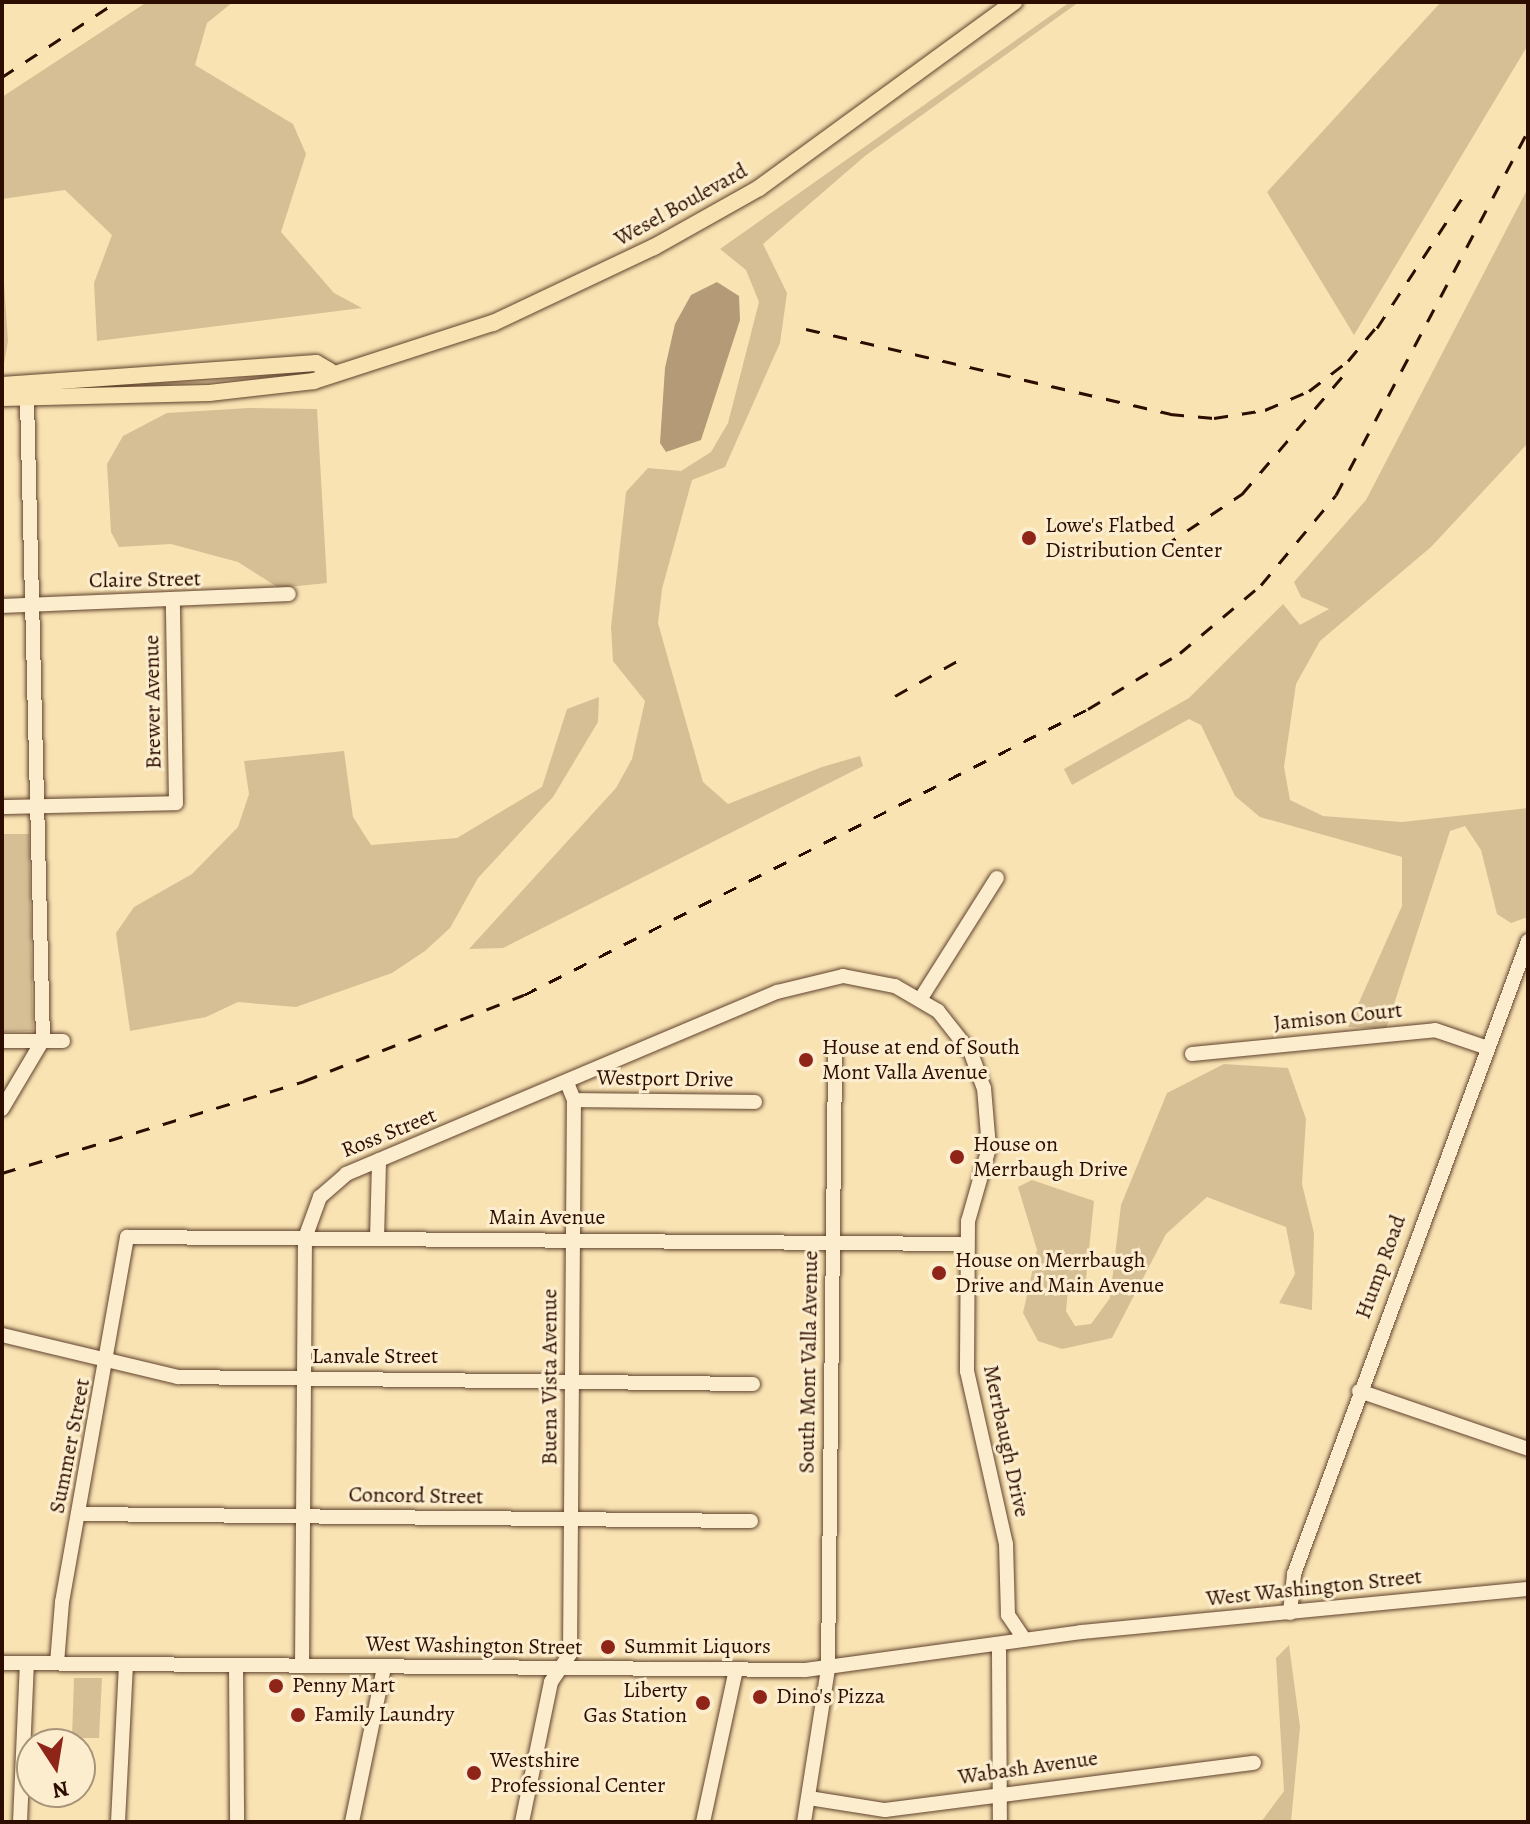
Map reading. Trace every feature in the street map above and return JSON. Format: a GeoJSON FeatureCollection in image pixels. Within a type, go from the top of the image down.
{"type":"FeatureCollection","features":[{"type":"Feature","properties":{"kind":"main road","name":"Wesel Boulevard"},"geometry":{"type":"LineString","coordinates":[[2,398],[209,393],[314,381],[330,371],[493,323],[654,247],[759,188],[1014,2]]}},
{"type":"Feature","properties":{"kind":"main road","name":"Wesel Boulevard"},"geometry":{"type":"LineString","coordinates":[[2,385],[316,363],[330,371]]}},
{"type":"Feature","properties":{"kind":"street"},"geometry":{"type":"LineString","coordinates":[[2,1109],[25,1075],[43,1040],[27,397]]}},
{"type":"Feature","properties":{"kind":"street","name":"Claire Street"},"geometry":{"type":"LineString","coordinates":[[2,606],[289,594]]}},
{"type":"Feature","properties":{"kind":"street","name":"Brewer Avenue"},"geometry":{"type":"LineString","coordinates":[[38,806],[176,803],[173,601]]}},
{"type":"Feature","properties":{"kind":"street"},"geometry":{"type":"LineString","coordinates":[[2,807],[38,806]]}},
{"type":"Feature","properties":{"kind":"street"},"geometry":{"type":"LineString","coordinates":[[921,998],[997,878]]}},
{"type":"Feature","properties":{"kind":"street","name":"Hump Road"},"geometry":{"type":"LineString","coordinates":[[1290,1613],[1294,1574],[1485,1047],[1528,941]]}},
{"type":"Feature","properties":{"kind":"street","name":"Ross Street"},"geometry":{"type":"LineString","coordinates":[[302,1666],[305,1238],[328,1187],[379,1160],[820,978],[868,979],[921,998]]}},
{"type":"Feature","properties":{"kind":"street","name":"Merrbaugh Drive"},"geometry":{"type":"LineString","coordinates":[[921,998],[962,1038],[984,1088],[988,1160],[967,1244],[968,1388],[1006,1544],[1010,1621],[1024,1639]]}},
{"type":"Feature","properties":{"kind":"street","name":"Jamison Court"},"geometry":{"type":"LineString","coordinates":[[1192,1054],[1435,1030],[1485,1047]]}},
{"type":"Feature","properties":{"kind":"street"},"geometry":{"type":"LineString","coordinates":[[2,1041],[63,1041]]}},
{"type":"Feature","properties":{"kind":"street","name":"South Mont Valla Avenue"},"geometry":{"type":"LineString","coordinates":[[804,1822],[828,1668],[835,1056]]}},
{"type":"Feature","properties":{"kind":"street"},"geometry":{"type":"LineString","coordinates":[[2,1088],[25,1075]]}},
{"type":"Feature","properties":{"kind":"street","name":"Buena Vista Avenue"},"geometry":{"type":"LineString","coordinates":[[522,1822],[551,1682],[570,1654],[574,1100],[567,1083]]}},
{"type":"Feature","properties":{"kind":"street","name":"Westport Drive"},"geometry":{"type":"LineString","coordinates":[[574,1100],[755,1102]]}},
{"type":"Feature","properties":{"kind":"street"},"geometry":{"type":"LineString","coordinates":[[377,1239],[379,1160]]}},
{"type":"Feature","properties":{"kind":"street","name":"Main Avenue"},"geometry":{"type":"LineString","coordinates":[[127,1237],[967,1244]]}},
{"type":"Feature","properties":{"kind":"street","name":"Summer Street"},"geometry":{"type":"LineString","coordinates":[[57,1663],[127,1237]]}},
{"type":"Feature","properties":{"kind":"street","name":"Lanvale Street"},"geometry":{"type":"LineString","coordinates":[[2,1335],[108,1363],[178,1377],[753,1384]]}},
{"type":"Feature","properties":{"kind":"street"},"geometry":{"type":"LineString","coordinates":[[1359,1391],[1528,1449]]}},
{"type":"Feature","properties":{"kind":"street","name":"Concord Street"},"geometry":{"type":"LineString","coordinates":[[80,1514],[751,1521]]}},
{"type":"Feature","properties":{"kind":"street","name":"Merrbaugh Drive"},"geometry":{"type":"LineString","coordinates":[[1000,1822],[997,1647],[1007,1582]]}},
{"type":"Feature","properties":{"kind":"street","name":"West Washington Street"},"geometry":{"type":"LineString","coordinates":[[997,1647],[1024,1639],[1528,1589]]}},
{"type":"Feature","properties":{"kind":"street","name":"West Washington Street"},"geometry":{"type":"LineString","coordinates":[[2,1663],[560,1669],[828,1668],[1105,1632]]}},
{"type":"Feature","properties":{"kind":"street"},"geometry":{"type":"LineString","coordinates":[[20,1822],[27,1663]]}},
{"type":"Feature","properties":{"kind":"street"},"geometry":{"type":"LineString","coordinates":[[118,1822],[126,1665]]}},
{"type":"Feature","properties":{"kind":"street"},"geometry":{"type":"LineString","coordinates":[[236,1665],[237,1822]]}},
{"type":"Feature","properties":{"kind":"street"},"geometry":{"type":"LineString","coordinates":[[352,1822],[384,1667]]}},
{"type":"Feature","properties":{"kind":"street"},"geometry":{"type":"LineString","coordinates":[[703,1822],[736,1670]]}},
{"type":"Feature","properties":{"kind":"street","name":"Wabash Avenue"},"geometry":{"type":"LineString","coordinates":[[809,1798],[885,1810],[1254,1763]]}},
{"type":"Feature","properties":{"kind":"shaded area"},"geometry":{"type":"Polygon","coordinates":[[[147,2],[233,2],[207,23],[195,65],[293,124],[306,154],[281,232],[334,293],[362,308],[97,341],[94,283],[112,235],[65,190],[2,199],[2,97],[147,2]]]}},
{"type":"Feature","properties":{"kind":"shaded area"},"geometry":{"type":"Polygon","coordinates":[[[1070,2],[1079,2],[865,156],[763,244],[787,293],[780,343],[725,467],[692,480],[662,589],[658,623],[703,782],[728,804],[822,767],[860,756],[863,766],[503,948],[469,949],[616,788],[632,759],[645,701],[613,661],[611,627],[626,492],[648,468],[681,471],[711,452],[728,423],[759,302],[746,270],[720,249],[1070,2]]]}},
{"type":"Feature","properties":{"kind":"shaded area"},"geometry":{"type":"Polygon","coordinates":[[[1441,2],[1528,2],[1528,45],[1354,335],[1267,192],[1441,2]]]}},
{"type":"Feature","properties":{"kind":"shaded area"},"geometry":{"type":"Polygon","coordinates":[[[1528,188],[1528,443],[1431,547],[1320,641],[1296,684],[1284,767],[1290,800],[1323,816],[1402,822],[1528,808],[1528,917],[1511,923],[1497,914],[1481,850],[1465,826],[1450,831],[1386,1029],[1348,1027],[1402,906],[1402,857],[1260,817],[1235,796],[1201,725],[1189,719],[1072,785],[1064,769],[1189,698],[1283,604],[1300,625],[1329,609],[1301,597],[1294,582],[1366,500],[1528,188]]]}},
{"type":"Feature","properties":{"kind":"shaded area"},"geometry":{"type":"Polygon","coordinates":[[[2,255],[8,341],[2,375],[2,255]]]}},
{"type":"Feature","properties":{"kind":"shaded area"},"geometry":{"type":"Polygon","coordinates":[[[717,282],[739,296],[740,320],[701,440],[666,452],[660,443],[665,368],[675,324],[691,295],[717,282]]]}},
{"type":"Feature","properties":{"kind":"shaded area"},"geometry":{"type":"Polygon","coordinates":[[[248,408],[317,409],[327,583],[279,588],[238,562],[171,544],[119,547],[111,532],[107,464],[123,436],[167,413],[248,408]]]}},
{"type":"Feature","properties":{"kind":"shaded area"},"geometry":{"type":"Polygon","coordinates":[[[599,697],[598,722],[553,797],[478,878],[450,928],[425,951],[392,973],[296,1007],[238,1002],[206,1017],[130,1031],[116,933],[134,907],[192,874],[238,827],[249,794],[244,761],[344,751],[353,817],[371,845],[457,838],[542,787],[567,709],[599,697]]]}},
{"type":"Feature","properties":{"kind":"shaded area"},"geometry":{"type":"Polygon","coordinates":[[[2,834],[29,834],[33,1031],[2,1032],[2,834]]]}},
{"type":"Feature","properties":{"kind":"shaded area"},"geometry":{"type":"Polygon","coordinates":[[[1224,1064],[1288,1068],[1306,1119],[1302,1184],[1314,1233],[1312,1310],[1279,1303],[1295,1274],[1286,1227],[1207,1197],[1166,1234],[1112,1338],[1062,1349],[1038,1341],[1023,1313],[1037,1250],[1018,1187],[1032,1180],[1094,1201],[1086,1279],[1068,1290],[1066,1311],[1075,1326],[1091,1324],[1110,1298],[1121,1205],[1167,1093],[1224,1064]]]}},
{"type":"Feature","properties":{"kind":"shaded area"},"geometry":{"type":"Polygon","coordinates":[[[1289,1645],[1300,1727],[1291,1822],[1261,1822],[1284,1791],[1276,1658],[1289,1645]]]}},
{"type":"Feature","properties":{"kind":"shaded area"},"geometry":{"type":"Polygon","coordinates":[[[74,1678],[102,1678],[99,1738],[96,1738],[96,1728],[72,1728],[74,1678]]]}},
{"type":"Feature","properties":{"kind":"railway"},"geometry":{"type":"LineString","coordinates":[[2,77],[116,2]]}},
{"type":"Feature","properties":{"kind":"railway"},"geometry":{"type":"LineString","coordinates":[[2,1173],[304,1081],[524,995],[1088,709],[1180,653],[1261,585],[1336,495],[1528,131]]}},
{"type":"Feature","properties":{"kind":"railway"},"geometry":{"type":"LineString","coordinates":[[1377,328],[1466,192]]}},
{"type":"Feature","properties":{"kind":"railway"},"geometry":{"type":"LineString","coordinates":[[806,329],[1170,414],[1214,418],[1265,410],[1309,391],[1348,361],[1382,320]]}},
{"type":"Feature","properties":{"kind":"railway"},"geometry":{"type":"LineString","coordinates":[[1164,546],[1242,494],[1347,371]]}},
{"type":"Feature","properties":{"kind":"railway"},"geometry":{"type":"LineString","coordinates":[[895,696],[966,656]]}},
{"type":"Feature","properties":{"kind":"place","name":"Lowe's Flatbed Distribution Center"},"geometry":{"type":"Point","coordinates":[1029,538]}},
{"type":"Feature","properties":{"kind":"place","name":"House at end of South Mont Valla Avenue"},"geometry":{"type":"Point","coordinates":[806,1060]}},
{"type":"Feature","properties":{"kind":"place","name":"House on Merrbaugh Drive"},"geometry":{"type":"Point","coordinates":[957,1157]}},
{"type":"Feature","properties":{"kind":"place","name":"House on Merrbaugh Drive and Main Avenue"},"geometry":{"type":"Point","coordinates":[939,1273]}},
{"type":"Feature","properties":{"kind":"place","name":"Summit Liquors"},"geometry":{"type":"Point","coordinates":[608,1647]}},
{"type":"Feature","properties":{"kind":"place","name":"Penny Mart"},"geometry":{"type":"Point","coordinates":[276,1686]}},
{"type":"Feature","properties":{"kind":"place","name":"Dino's Pizza"},"geometry":{"type":"Point","coordinates":[760,1697]}},
{"type":"Feature","properties":{"kind":"place","name":"Liberty Gas Station"},"geometry":{"type":"Point","coordinates":[703,1703]}},
{"type":"Feature","properties":{"kind":"place","name":"Family Laundry"},"geometry":{"type":"Point","coordinates":[298,1715]}},
{"type":"Feature","properties":{"kind":"place","name":"Westshire Professional Center"},"geometry":{"type":"Point","coordinates":[474,1773]}}]}
